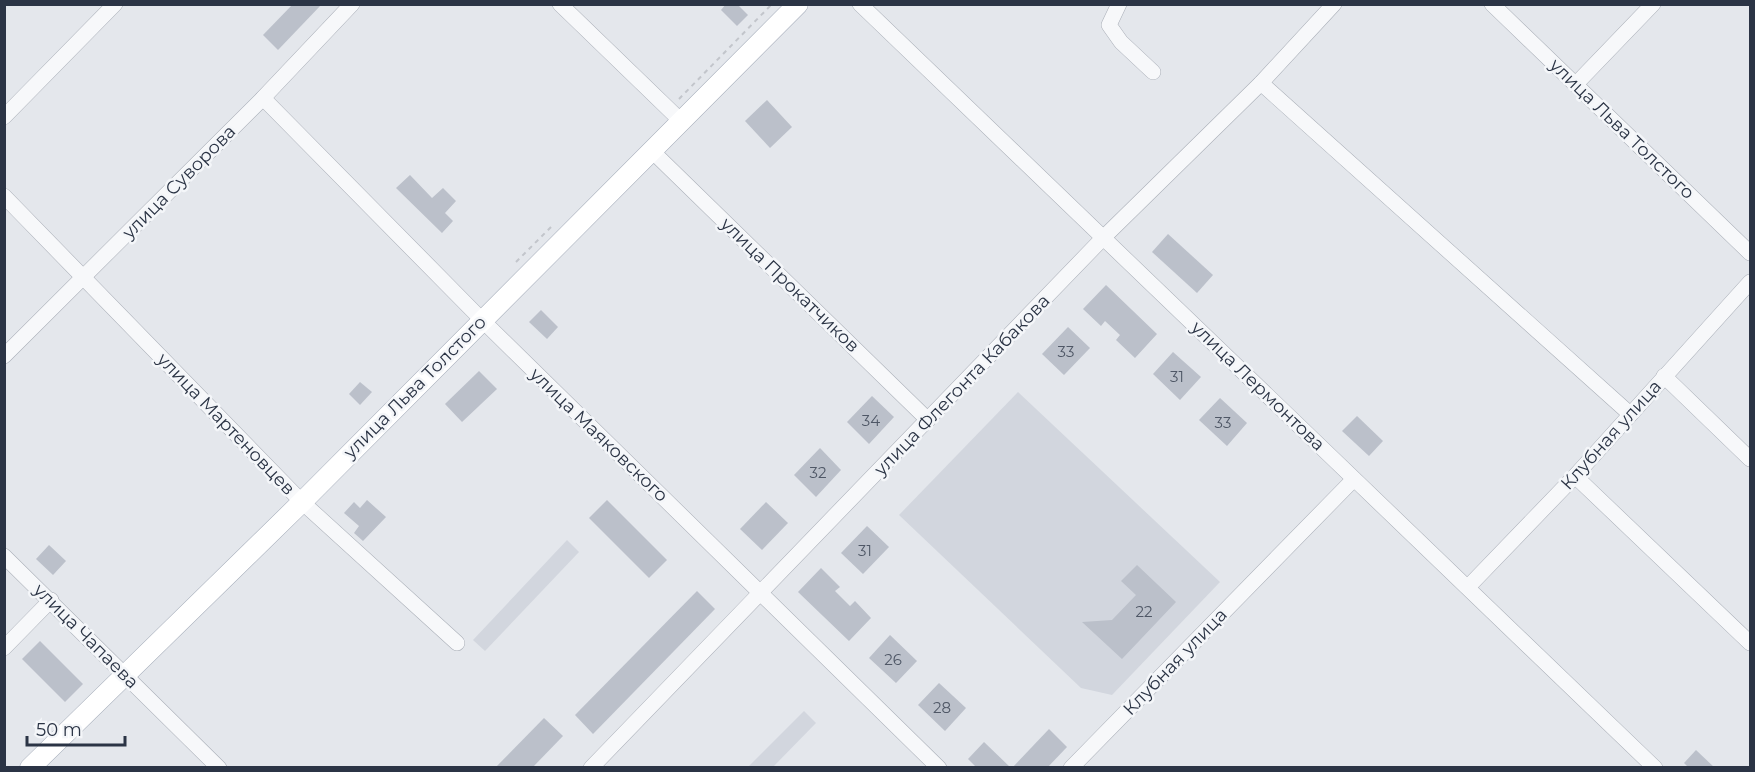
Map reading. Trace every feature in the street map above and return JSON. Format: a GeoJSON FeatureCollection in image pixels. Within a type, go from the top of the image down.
{"type":"FeatureCollection","features":[{"type":"Feature","properties":{"kind":"main road","name":"улица Льва Толстого"},"geometry":{"type":"LineString","coordinates":[[30,768],[302,502],[798,4]]}},
{"type":"Feature","properties":{"kind":"street"},"geometry":{"type":"LineString","coordinates":[[4,117],[115,4]]}},
{"type":"Feature","properties":{"kind":"street","name":"улица Суворова"},"geometry":{"type":"LineString","coordinates":[[4,356],[263,98],[352,4]]}},
{"type":"Feature","properties":{"kind":"street"},"geometry":{"type":"LineString","coordinates":[[560,4],[681,121]]}},
{"type":"Feature","properties":{"kind":"street","name":"улица Лермонтова"},"geometry":{"type":"LineString","coordinates":[[860,4],[1354,479],[1469,586],[1655,768]]}},
{"type":"Feature","properties":{"kind":"street"},"geometry":{"type":"LineString","coordinates":[[1119,4],[1109,25],[1121,42],[1153,72]]}},
{"type":"Feature","properties":{"kind":"street","name":"улица Флегонта Кабакова"},"geometry":{"type":"LineString","coordinates":[[591,768],[1103,238],[1261,83],[1334,4]]}},
{"type":"Feature","properties":{"kind":"street","name":"улица Льва Толстого"},"geometry":{"type":"LineString","coordinates":[[1492,4],[1750,253]]}},
{"type":"Feature","properties":{"kind":"street"},"geometry":{"type":"LineString","coordinates":[[1576,84],[1653,4]]}},
{"type":"Feature","properties":{"kind":"street"},"geometry":{"type":"LineString","coordinates":[[1261,83],[1630,414]]}},
{"type":"Feature","properties":{"kind":"street","name":"улица Маяковского"},"geometry":{"type":"LineString","coordinates":[[263,98],[482,320],[939,768]]}},
{"type":"Feature","properties":{"kind":"street","name":"улица Прокатчиков"},"geometry":{"type":"LineString","coordinates":[[651,150],[928,420]]}},
{"type":"Feature","properties":{"kind":"street","name":"улица Мартеновцев"},"geometry":{"type":"LineString","coordinates":[[4,196],[302,502],[457,643]]}},
{"type":"Feature","properties":{"kind":"street","name":"Клубная улица"},"geometry":{"type":"LineString","coordinates":[[1469,586],[1575,476],[1750,282]]}},
{"type":"Feature","properties":{"kind":"street"},"geometry":{"type":"LineString","coordinates":[[1664,376],[1750,459]]}},
{"type":"Feature","properties":{"kind":"street"},"geometry":{"type":"LineString","coordinates":[[1575,476],[1750,643]]}},
{"type":"Feature","properties":{"kind":"street","name":"Клубная улица"},"geometry":{"type":"LineString","coordinates":[[1071,768],[1354,479]]}},
{"type":"Feature","properties":{"kind":"street","name":"улица Чапаева"},"geometry":{"type":"LineString","coordinates":[[4,556],[219,768]]}},
{"type":"Feature","properties":{"kind":"street"},"geometry":{"type":"LineString","coordinates":[[4,648],[51,600]]}},
{"type":"Feature","properties":{"kind":"shaded area"},"geometry":{"type":"Polygon","coordinates":[[[1018,392],[1220,582],[1112,695],[1081,688],[899,515],[1018,392]]]}},
{"type":"Feature","properties":{"kind":"shaded area"},"geometry":{"type":"Polygon","coordinates":[[[567,540],[579,552],[485,651],[473,640],[567,540]]]}},
{"type":"Feature","properties":{"kind":"shaded area"},"geometry":{"type":"Polygon","coordinates":[[[804,711],[816,723],[773,767],[748,767],[804,711]]]}},
{"type":"Feature","properties":{"kind":"building"},"geometry":{"type":"Polygon","coordinates":[[[293,4],[322,4],[278,50],[263,35],[293,4]]]}},
{"type":"Feature","properties":{"kind":"building"},"geometry":{"type":"Polygon","coordinates":[[[726,4],[737,4],[748,15],[737,26],[721,10],[726,4]]]}},
{"type":"Feature","properties":{"kind":"building"},"geometry":{"type":"Polygon","coordinates":[[[767,100],[792,127],[770,148],[745,121],[767,100]]]}},
{"type":"Feature","properties":{"kind":"building"},"geometry":{"type":"Polygon","coordinates":[[[410,175],[432,198],[443,188],[456,201],[445,213],[453,221],[442,233],[396,188],[410,175]]]}},
{"type":"Feature","properties":{"kind":"building"},"geometry":{"type":"Polygon","coordinates":[[[1168,234],[1213,275],[1197,293],[1152,252],[1168,234]]]}},
{"type":"Feature","properties":{"kind":"building"},"geometry":{"type":"Polygon","coordinates":[[[1106,285],[1157,334],[1135,358],[1116,340],[1120,335],[1105,321],[1101,326],[1083,309],[1106,285]]]}},
{"type":"Feature","properties":{"kind":"building"},"geometry":{"type":"Polygon","coordinates":[[[541,310],[558,327],[547,339],[529,322],[541,310]]]}},
{"type":"Feature","properties":{"kind":"building"},"geometry":{"type":"Polygon","coordinates":[[[1068,327],[1090,348],[1064,375],[1042,354],[1068,327]]]}},
{"type":"Feature","properties":{"kind":"building"},"geometry":{"type":"Polygon","coordinates":[[[1173,352],[1201,377],[1180,400],[1153,374],[1173,352]]]}},
{"type":"Feature","properties":{"kind":"building"},"geometry":{"type":"Polygon","coordinates":[[[479,371],[497,389],[462,422],[445,404],[479,371]]]}},
{"type":"Feature","properties":{"kind":"building"},"geometry":{"type":"Polygon","coordinates":[[[360,382],[372,392],[360,405],[349,394],[360,382]]]}},
{"type":"Feature","properties":{"kind":"building"},"geometry":{"type":"Polygon","coordinates":[[[872,396],[894,417],[869,444],[847,422],[872,396]]]}},
{"type":"Feature","properties":{"kind":"building"},"geometry":{"type":"Polygon","coordinates":[[[1220,398],[1247,423],[1227,446],[1199,420],[1220,398]]]}},
{"type":"Feature","properties":{"kind":"building"},"geometry":{"type":"Polygon","coordinates":[[[1357,416],[1383,441],[1369,456],[1342,431],[1357,416]]]}},
{"type":"Feature","properties":{"kind":"building"},"geometry":{"type":"Polygon","coordinates":[[[820,448],[841,470],[816,497],[794,475],[820,448]]]}},
{"type":"Feature","properties":{"kind":"building"},"geometry":{"type":"Polygon","coordinates":[[[367,500],[386,517],[363,541],[354,533],[359,526],[344,513],[354,502],[360,508],[367,500]]]}},
{"type":"Feature","properties":{"kind":"building"},"geometry":{"type":"Polygon","coordinates":[[[607,500],[667,560],[649,578],[589,518],[607,500]]]}},
{"type":"Feature","properties":{"kind":"building"},"geometry":{"type":"Polygon","coordinates":[[[766,502],[788,523],[762,550],[740,529],[766,502]]]}},
{"type":"Feature","properties":{"kind":"building"},"geometry":{"type":"Polygon","coordinates":[[[867,526],[889,547],[863,574],[841,553],[867,526]]]}},
{"type":"Feature","properties":{"kind":"building"},"geometry":{"type":"Polygon","coordinates":[[[49,545],[66,561],[53,575],[36,559],[49,545]]]}},
{"type":"Feature","properties":{"kind":"building"},"geometry":{"type":"Polygon","coordinates":[[[1137,565],[1176,602],[1122,659],[1082,622],[1112,620],[1136,595],[1121,581],[1137,565]]]}},
{"type":"Feature","properties":{"kind":"building"},"geometry":{"type":"Polygon","coordinates":[[[821,568],[840,587],[835,591],[850,606],[855,601],[871,618],[849,641],[798,592],[821,568]]]}},
{"type":"Feature","properties":{"kind":"building"},"geometry":{"type":"Polygon","coordinates":[[[697,591],[715,609],[593,734],[575,715],[697,591]]]}},
{"type":"Feature","properties":{"kind":"building"},"geometry":{"type":"Polygon","coordinates":[[[890,635],[917,661],[896,683],[869,658],[890,635]]]}},
{"type":"Feature","properties":{"kind":"building"},"geometry":{"type":"Polygon","coordinates":[[[40,641],[83,684],[65,702],[22,659],[40,641]]]}},
{"type":"Feature","properties":{"kind":"building"},"geometry":{"type":"Polygon","coordinates":[[[939,683],[966,708],[945,731],[918,705],[939,683]]]}},
{"type":"Feature","properties":{"kind":"building"},"geometry":{"type":"Polygon","coordinates":[[[544,718],[563,736],[532,768],[495,768],[544,718]]]}},
{"type":"Feature","properties":{"kind":"building"},"geometry":{"type":"Polygon","coordinates":[[[1049,729],[1067,747],[1047,768],[1012,768],[1049,729]]]}},
{"type":"Feature","properties":{"kind":"building"},"geometry":{"type":"Polygon","coordinates":[[[984,742],[1011,768],[977,768],[968,759],[984,742]]]}},
{"type":"Feature","properties":{"kind":"building"},"geometry":{"type":"Polygon","coordinates":[[[1696,750],[1715,768],[1689,768],[1684,763],[1696,750]]]}}]}
